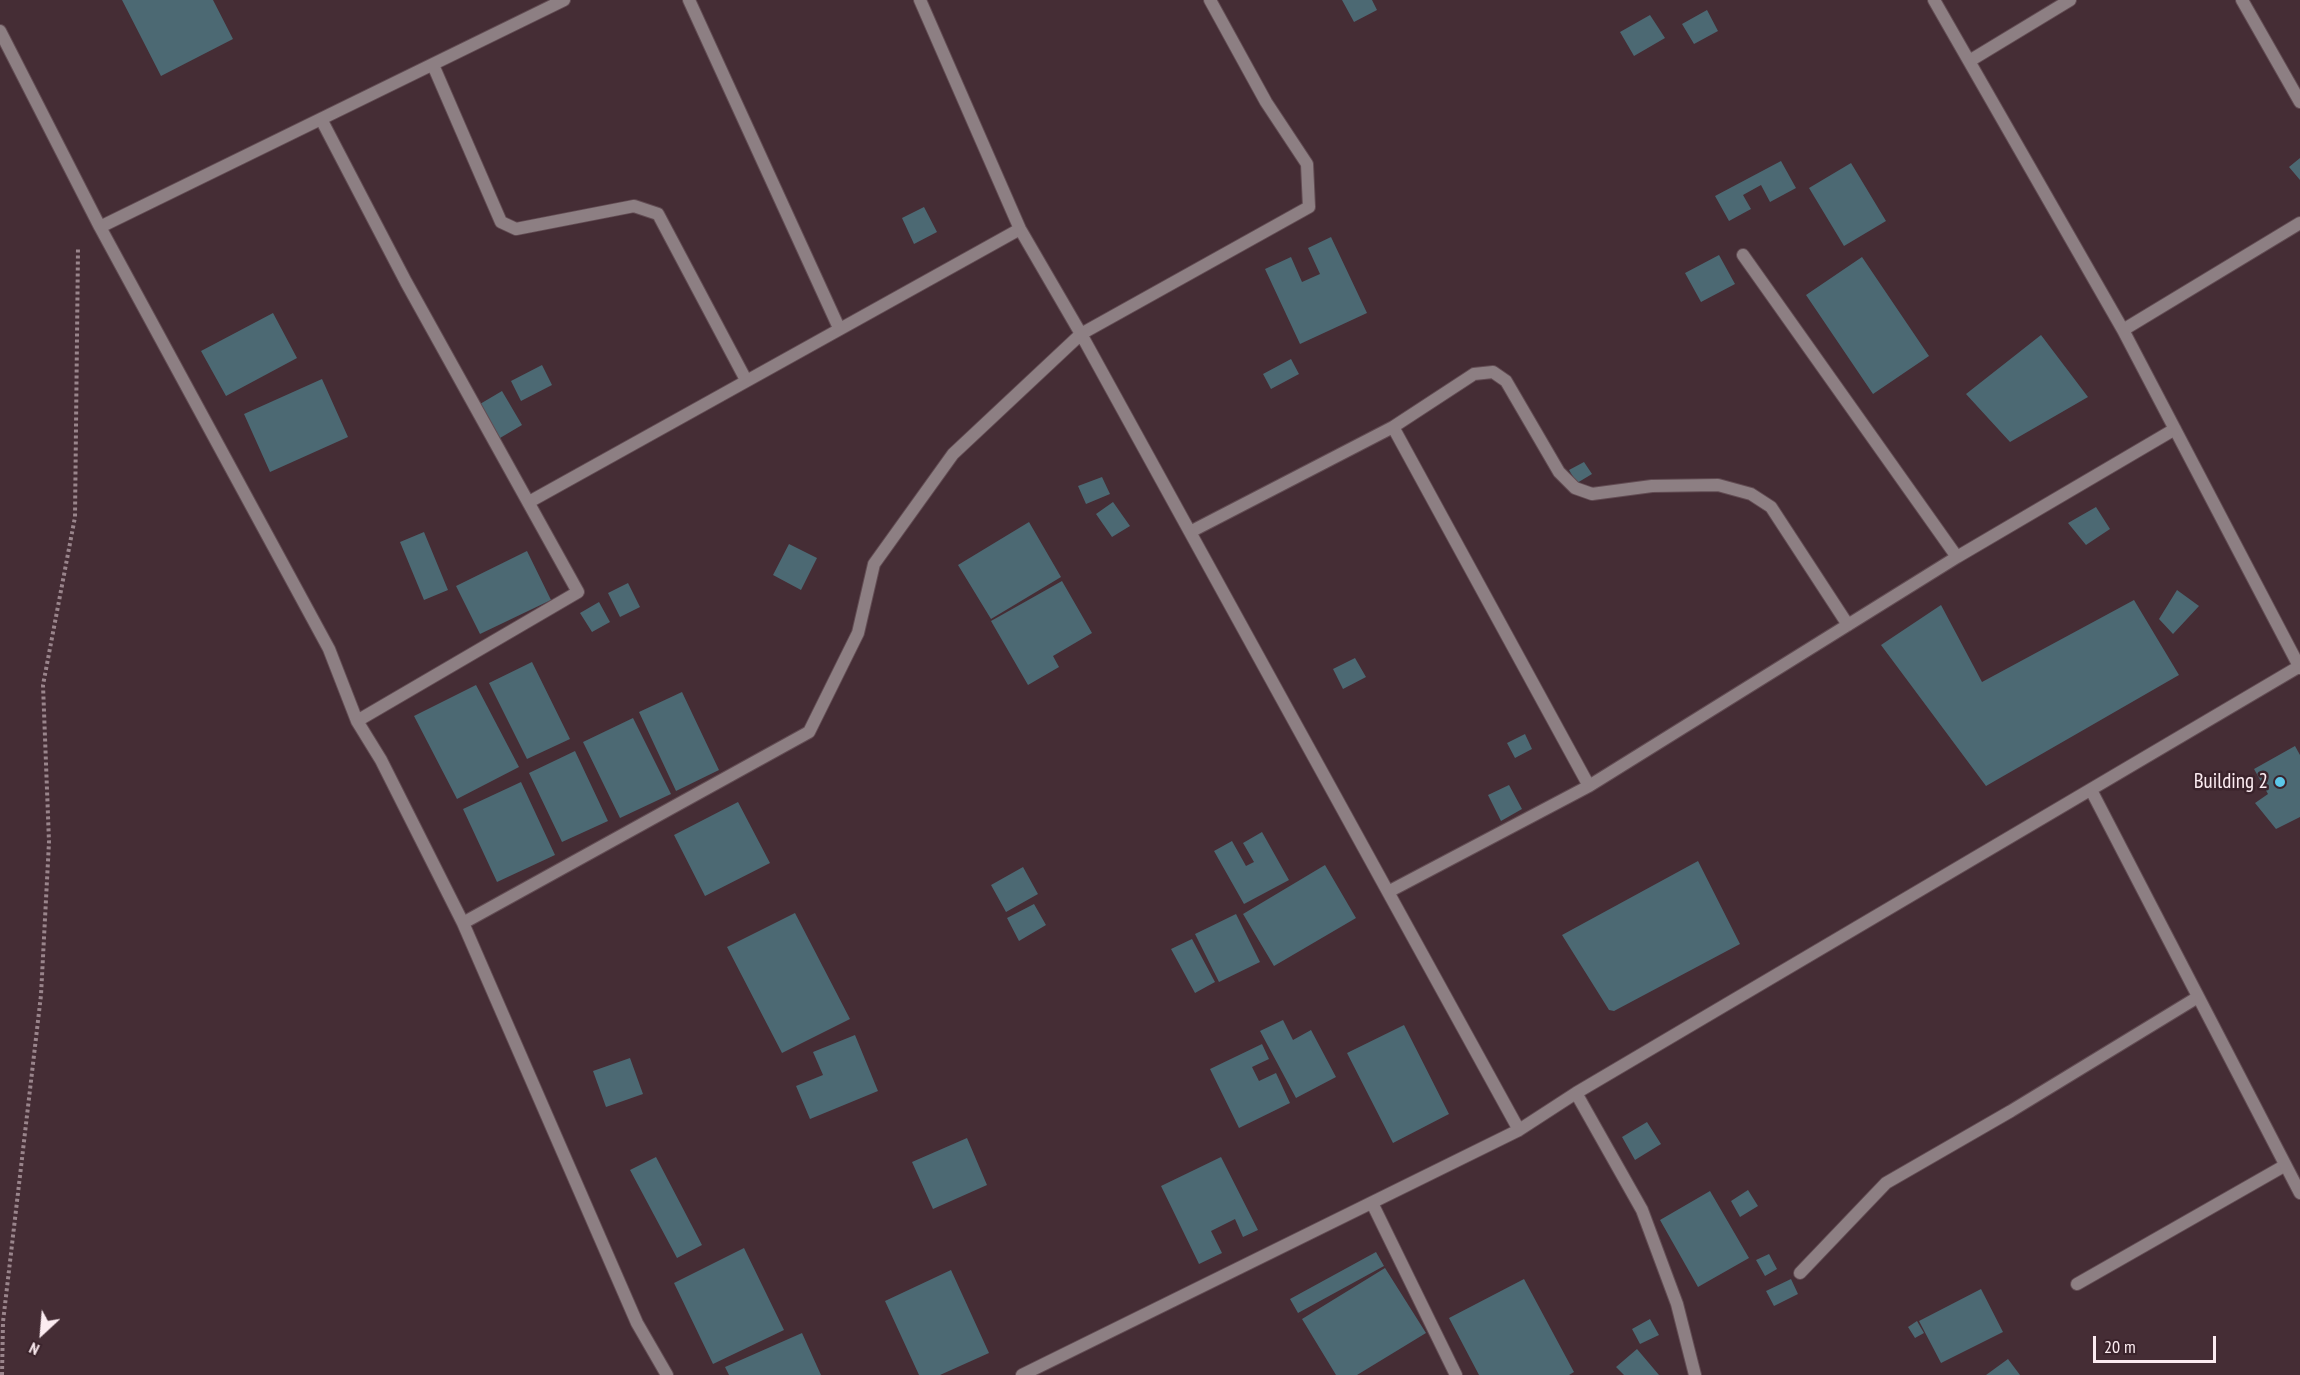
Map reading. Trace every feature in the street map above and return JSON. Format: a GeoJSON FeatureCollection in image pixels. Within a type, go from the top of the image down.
{"type":"FeatureCollection","features":[{"type":"Feature","properties":{"kind":"street"},"geometry":{"type":"LineString","coordinates":[[100,226],[564,0]]}},
{"type":"Feature","properties":{"kind":"street"},"geometry":{"type":"LineString","coordinates":[[689,0],[839,327]]}},
{"type":"Feature","properties":{"kind":"street"},"geometry":{"type":"LineString","coordinates":[[920,0],[1020,229],[1081,334],[1519,1130]]}},
{"type":"Feature","properties":{"kind":"street"},"geometry":{"type":"LineString","coordinates":[[463,923],[809,732],[858,633],[874,564],[953,454],[1081,334],[1309,207],[1307,164],[1266,102],[1210,0]]}},
{"type":"Feature","properties":{"kind":"street"},"geometry":{"type":"LineString","coordinates":[[1022,1375],[1519,1130],[1576,1094],[2300,666],[2123,330],[1971,60],[1934,0]]}},
{"type":"Feature","properties":{"kind":"street"},"geometry":{"type":"LineString","coordinates":[[1971,60],[2070,0]]}},
{"type":"Feature","properties":{"kind":"street"},"geometry":{"type":"LineString","coordinates":[[2242,0],[2300,102]]}},
{"type":"Feature","properties":{"kind":"street"},"geometry":{"type":"LineString","coordinates":[[0,31],[100,226],[329,649],[357,721],[381,760],[463,923],[637,1323],[667,1375]]}},
{"type":"Feature","properties":{"kind":"street"},"geometry":{"type":"LineString","coordinates":[[433,64],[501,222],[516,229],[634,206],[658,214],[746,380]]}},
{"type":"Feature","properties":{"kind":"street"},"geometry":{"type":"LineString","coordinates":[[321,119],[406,282],[578,592],[357,721]]}},
{"type":"Feature","properties":{"kind":"street"},"geometry":{"type":"LineString","coordinates":[[2123,330],[2300,223]]}},
{"type":"Feature","properties":{"kind":"street"},"geometry":{"type":"LineString","coordinates":[[529,502],[839,327],[1020,229]]}},
{"type":"Feature","properties":{"kind":"street"},"geometry":{"type":"LineString","coordinates":[[1743,255],[1957,557]]}},
{"type":"Feature","properties":{"kind":"street"},"geometry":{"type":"LineString","coordinates":[[1190,531],[1393,427],[1474,374],[1493,372],[1506,381],[1559,472],[1575,488],[1592,494],[1652,486],[1718,484],[1751,494],[1771,507],[1848,625]]}},
{"type":"Feature","properties":{"kind":"street"},"geometry":{"type":"LineString","coordinates":[[1393,427],[1589,786]]}},
{"type":"Feature","properties":{"kind":"street"},"geometry":{"type":"LineString","coordinates":[[1388,892],[1589,786],[1957,557],[2175,429]]}},
{"type":"Feature","properties":{"kind":"street"},"geometry":{"type":"LineString","coordinates":[[2091,790],[2300,1193]]}},
{"type":"Feature","properties":{"kind":"street"},"geometry":{"type":"LineString","coordinates":[[1800,1273],[1886,1183],[2011,1111],[2198,997]]}},
{"type":"Feature","properties":{"kind":"street"},"geometry":{"type":"LineString","coordinates":[[1576,1094],[1642,1210],[1677,1304],[1695,1375]]}},
{"type":"Feature","properties":{"kind":"street"},"geometry":{"type":"LineString","coordinates":[[2077,1284],[2284,1166]]}},
{"type":"Feature","properties":{"kind":"street"},"geometry":{"type":"LineString","coordinates":[[1372,1203],[1456,1375]]}},
{"type":"Feature","properties":{"kind":"path"},"geometry":{"type":"LineString","coordinates":[[2,1375],[3,1322],[41,995],[49,842],[43,685],[75,517],[78,246]]}},
{"type":"Feature","properties":{"kind":"building"},"geometry":{"type":"Polygon","coordinates":[[[122,0],[213,0],[233,39],[161,76],[122,0]]]}},
{"type":"Feature","properties":{"kind":"building"},"geometry":{"type":"Polygon","coordinates":[[[1342,0],[1372,0],[1377,10],[1354,22],[1342,0]]]}},
{"type":"Feature","properties":{"kind":"building"},"geometry":{"type":"Polygon","coordinates":[[[1707,10],[1718,31],[1694,44],[1682,24],[1707,10]]]}},
{"type":"Feature","properties":{"kind":"building"},"geometry":{"type":"Polygon","coordinates":[[[1650,15],[1665,38],[1634,56],[1620,32],[1650,15]]]}},
{"type":"Feature","properties":{"kind":"building"},"geometry":{"type":"Polygon","coordinates":[[[2300,158],[2300,180],[2289,167],[2300,158]]]}},
{"type":"Feature","properties":{"kind":"building"},"geometry":{"type":"Polygon","coordinates":[[[1781,161],[1796,188],[1770,202],[1761,185],[1743,195],[1751,209],[1729,221],[1715,196],[1781,161]]]}},
{"type":"Feature","properties":{"kind":"building"},"geometry":{"type":"Polygon","coordinates":[[[1851,163],[1886,221],[1844,246],[1809,188],[1851,163]]]}},
{"type":"Feature","properties":{"kind":"building"},"geometry":{"type":"Polygon","coordinates":[[[924,207],[937,232],[914,244],[902,218],[924,207]]]}},
{"type":"Feature","properties":{"kind":"building"},"geometry":{"type":"Polygon","coordinates":[[[1331,237],[1367,313],[1300,344],[1265,269],[1291,257],[1302,282],[1320,274],[1308,248],[1331,237]]]}},
{"type":"Feature","properties":{"kind":"building"},"geometry":{"type":"Polygon","coordinates":[[[1719,255],[1735,284],[1701,302],[1685,273],[1719,255]]]}},
{"type":"Feature","properties":{"kind":"building"},"geometry":{"type":"Polygon","coordinates":[[[1862,257],[1929,356],[1873,394],[1806,295],[1862,257]]]}},
{"type":"Feature","properties":{"kind":"building"},"geometry":{"type":"Polygon","coordinates":[[[273,313],[297,358],[226,396],[201,351],[273,313]]]}},
{"type":"Feature","properties":{"kind":"building"},"geometry":{"type":"Polygon","coordinates":[[[2041,335],[2088,397],[2010,442],[1966,394],[2041,335]]]}},
{"type":"Feature","properties":{"kind":"building"},"geometry":{"type":"Polygon","coordinates":[[[1291,359],[1299,374],[1271,389],[1263,374],[1291,359]]]}},
{"type":"Feature","properties":{"kind":"building"},"geometry":{"type":"Polygon","coordinates":[[[542,365],[552,385],[521,401],[511,381],[542,365]]]}},
{"type":"Feature","properties":{"kind":"building"},"geometry":{"type":"Polygon","coordinates":[[[322,379],[348,437],[270,472],[244,414],[322,379]]]}},
{"type":"Feature","properties":{"kind":"building"},"geometry":{"type":"Polygon","coordinates":[[[502,391],[522,425],[500,438],[480,404],[502,391]]]}},
{"type":"Feature","properties":{"kind":"building"},"geometry":{"type":"Polygon","coordinates":[[[1584,462],[1592,474],[1577,483],[1569,470],[1584,462]]]}},
{"type":"Feature","properties":{"kind":"building"},"geometry":{"type":"Polygon","coordinates":[[[1102,477],[1110,494],[1086,504],[1078,486],[1102,477]]]}},
{"type":"Feature","properties":{"kind":"building"},"geometry":{"type":"Polygon","coordinates":[[[1113,502],[1130,526],[1112,537],[1096,514],[1113,502]]]}},
{"type":"Feature","properties":{"kind":"building"},"geometry":{"type":"Polygon","coordinates":[[[2096,507],[2110,529],[2086,545],[2068,523],[2096,507]]]}},
{"type":"Feature","properties":{"kind":"building"},"geometry":{"type":"Polygon","coordinates":[[[1029,522],[1061,577],[991,619],[958,565],[1029,522]]]}},
{"type":"Feature","properties":{"kind":"building"},"geometry":{"type":"Polygon","coordinates":[[[424,532],[448,590],[424,600],[400,542],[424,532]]]}},
{"type":"Feature","properties":{"kind":"building"},"geometry":{"type":"Polygon","coordinates":[[[789,544],[817,558],[801,590],[773,575],[789,544]]]}},
{"type":"Feature","properties":{"kind":"building"},"geometry":{"type":"Polygon","coordinates":[[[527,551],[551,600],[480,634],[456,586],[527,551]]]}},
{"type":"Feature","properties":{"kind":"building"},"geometry":{"type":"Polygon","coordinates":[[[1062,581],[1092,633],[1053,656],[1059,667],[1028,685],[991,621],[1062,581]]]}},
{"type":"Feature","properties":{"kind":"building"},"geometry":{"type":"Polygon","coordinates":[[[628,583],[640,607],[620,617],[608,593],[628,583]]]}},
{"type":"Feature","properties":{"kind":"building"},"geometry":{"type":"Polygon","coordinates":[[[2177,590],[2199,606],[2173,634],[2159,619],[2177,590]]]}},
{"type":"Feature","properties":{"kind":"building"},"geometry":{"type":"Polygon","coordinates":[[[2134,600],[2179,675],[1986,786],[1881,645],[1941,605],[1982,682],[2134,600]]]}},
{"type":"Feature","properties":{"kind":"building"},"geometry":{"type":"Polygon","coordinates":[[[599,602],[610,622],[592,632],[580,613],[599,602]]]}},
{"type":"Feature","properties":{"kind":"building"},"geometry":{"type":"Polygon","coordinates":[[[1355,658],[1366,677],[1343,689],[1333,669],[1355,658]]]}},
{"type":"Feature","properties":{"kind":"building"},"geometry":{"type":"Polygon","coordinates":[[[532,662],[570,739],[527,759],[489,683],[532,662]]]}},
{"type":"Feature","properties":{"kind":"building"},"geometry":{"type":"Polygon","coordinates":[[[476,685],[519,767],[457,799],[414,716],[476,685]]]}},
{"type":"Feature","properties":{"kind":"building"},"geometry":{"type":"Polygon","coordinates":[[[682,692],[719,770],[676,791],[639,712],[682,692]]]}},
{"type":"Feature","properties":{"kind":"building"},"geometry":{"type":"Polygon","coordinates":[[[633,718],[671,794],[620,818],[583,742],[633,718]]]}},
{"type":"Feature","properties":{"kind":"building"},"geometry":{"type":"Polygon","coordinates":[[[1525,734],[1532,749],[1515,758],[1507,743],[1525,734]]]}},
{"type":"Feature","properties":{"kind":"building","name":"Building 2"},"geometry":{"type":"Polygon","coordinates":[[[2295,746],[2300,755],[2300,817],[2276,829],[2255,803],[2268,794],[2254,769],[2295,746]]]}},
{"type":"Feature","properties":{"kind":"building"},"geometry":{"type":"Polygon","coordinates":[[[575,751],[608,821],[562,842],[529,773],[575,751]]]}},
{"type":"Feature","properties":{"kind":"building"},"geometry":{"type":"Polygon","coordinates":[[[521,782],[555,855],[497,882],[463,809],[521,782]]]}},
{"type":"Feature","properties":{"kind":"building"},"geometry":{"type":"Polygon","coordinates":[[[1509,785],[1522,809],[1501,821],[1488,795],[1509,785]]]}},
{"type":"Feature","properties":{"kind":"building"},"geometry":{"type":"Polygon","coordinates":[[[738,802],[770,863],[705,896],[674,835],[738,802]]]}},
{"type":"Feature","properties":{"kind":"building"},"geometry":{"type":"Polygon","coordinates":[[[1262,832],[1289,880],[1244,904],[1214,851],[1232,841],[1246,866],[1254,862],[1243,843],[1262,832]]]}},
{"type":"Feature","properties":{"kind":"building"},"geometry":{"type":"Polygon","coordinates":[[[1698,861],[1740,944],[1614,1011],[1609,1010],[1562,935],[1698,861]]]}},
{"type":"Feature","properties":{"kind":"building"},"geometry":{"type":"Polygon","coordinates":[[[1325,865],[1356,918],[1274,966],[1243,914],[1325,865]]]}},
{"type":"Feature","properties":{"kind":"building"},"geometry":{"type":"Polygon","coordinates":[[[1023,867],[1038,894],[1006,912],[991,885],[1023,867]]]}},
{"type":"Feature","properties":{"kind":"building"},"geometry":{"type":"Polygon","coordinates":[[[1034,904],[1046,925],[1019,941],[1007,918],[1034,904]]]}},
{"type":"Feature","properties":{"kind":"building"},"geometry":{"type":"Polygon","coordinates":[[[795,913],[850,1019],[782,1053],[727,947],[795,913]]]}},
{"type":"Feature","properties":{"kind":"building"},"geometry":{"type":"Polygon","coordinates":[[[1236,914],[1260,962],[1219,982],[1195,934],[1236,914]]]}},
{"type":"Feature","properties":{"kind":"building"},"geometry":{"type":"Polygon","coordinates":[[[1192,939],[1215,982],[1195,993],[1171,949],[1192,939]]]}},
{"type":"Feature","properties":{"kind":"building"},"geometry":{"type":"Polygon","coordinates":[[[1283,1020],[1293,1040],[1311,1030],[1336,1077],[1296,1098],[1260,1031],[1283,1020]]]}},
{"type":"Feature","properties":{"kind":"building"},"geometry":{"type":"Polygon","coordinates":[[[1404,1025],[1449,1114],[1393,1143],[1347,1053],[1404,1025]]]}},
{"type":"Feature","properties":{"kind":"building"},"geometry":{"type":"Polygon","coordinates":[[[855,1035],[878,1091],[810,1119],[796,1086],[823,1075],[813,1052],[855,1035]]]}},
{"type":"Feature","properties":{"kind":"building"},"geometry":{"type":"Polygon","coordinates":[[[1262,1044],[1269,1059],[1252,1067],[1259,1081],[1276,1073],[1290,1103],[1239,1128],[1210,1069],[1262,1044]]]}},
{"type":"Feature","properties":{"kind":"building"},"geometry":{"type":"Polygon","coordinates":[[[630,1058],[643,1094],[606,1107],[593,1071],[630,1058]]]}},
{"type":"Feature","properties":{"kind":"building"},"geometry":{"type":"Polygon","coordinates":[[[1647,1122],[1661,1144],[1635,1160],[1622,1137],[1647,1122]]]}},
{"type":"Feature","properties":{"kind":"building"},"geometry":{"type":"Polygon","coordinates":[[[967,1138],[987,1185],[933,1209],[912,1162],[967,1138]]]}},
{"type":"Feature","properties":{"kind":"building"},"geometry":{"type":"Polygon","coordinates":[[[656,1157],[702,1245],[677,1258],[630,1170],[656,1157]]]}},
{"type":"Feature","properties":{"kind":"building"},"geometry":{"type":"Polygon","coordinates":[[[1221,1157],[1258,1230],[1243,1237],[1235,1219],[1211,1231],[1222,1253],[1199,1264],[1161,1186],[1221,1157]]]}},
{"type":"Feature","properties":{"kind":"building"},"geometry":{"type":"Polygon","coordinates":[[[1748,1190],[1758,1206],[1740,1217],[1731,1201],[1748,1190]]]}},
{"type":"Feature","properties":{"kind":"building"},"geometry":{"type":"Polygon","coordinates":[[[1710,1191],[1749,1258],[1698,1287],[1660,1220],[1710,1191]]]}},
{"type":"Feature","properties":{"kind":"building"},"geometry":{"type":"Polygon","coordinates":[[[744,1248],[784,1330],[713,1364],[674,1283],[744,1248]]]}},
{"type":"Feature","properties":{"kind":"building"},"geometry":{"type":"Polygon","coordinates":[[[1376,1252],[1384,1266],[1298,1313],[1290,1299],[1376,1252]]]}},
{"type":"Feature","properties":{"kind":"building"},"geometry":{"type":"Polygon","coordinates":[[[1769,1254],[1777,1269],[1765,1276],[1756,1260],[1769,1254]]]}},
{"type":"Feature","properties":{"kind":"building"},"geometry":{"type":"Polygon","coordinates":[[[1385,1268],[1426,1333],[1357,1375],[1336,1375],[1302,1319],[1385,1268]]]}},
{"type":"Feature","properties":{"kind":"building"},"geometry":{"type":"Polygon","coordinates":[[[951,1270],[989,1353],[940,1375],[919,1375],[885,1301],[951,1270]]]}},
{"type":"Feature","properties":{"kind":"building"},"geometry":{"type":"Polygon","coordinates":[[[1524,1279],[1574,1372],[1569,1375],[1479,1375],[1449,1318],[1524,1279]]]}},
{"type":"Feature","properties":{"kind":"building"},"geometry":{"type":"Polygon","coordinates":[[[1791,1279],[1798,1294],[1774,1306],[1766,1291],[1791,1279]]]}},
{"type":"Feature","properties":{"kind":"building"},"geometry":{"type":"Polygon","coordinates":[[[1981,1289],[2003,1332],[1941,1363],[1919,1321],[1981,1289]]]}},
{"type":"Feature","properties":{"kind":"building"},"geometry":{"type":"Polygon","coordinates":[[[1650,1319],[1659,1335],[1640,1344],[1632,1329],[1650,1319]]]}},
{"type":"Feature","properties":{"kind":"building"},"geometry":{"type":"Polygon","coordinates":[[[1917,1321],[1924,1333],[1915,1338],[1908,1327],[1917,1321]]]}},
{"type":"Feature","properties":{"kind":"building"},"geometry":{"type":"Polygon","coordinates":[[[802,1333],[821,1375],[729,1375],[725,1367],[802,1333]]]}},
{"type":"Feature","properties":{"kind":"building"},"geometry":{"type":"Polygon","coordinates":[[[1637,1349],[1659,1375],[1624,1375],[1616,1367],[1637,1349]]]}},
{"type":"Feature","properties":{"kind":"building"},"geometry":{"type":"Polygon","coordinates":[[[2008,1359],[2020,1375],[1986,1375],[2008,1359]]]}},
{"type":"Feature","properties":{"kind":"place","name":"Building 2"},"geometry":{"type":"Point","coordinates":[2280,782]}}]}
